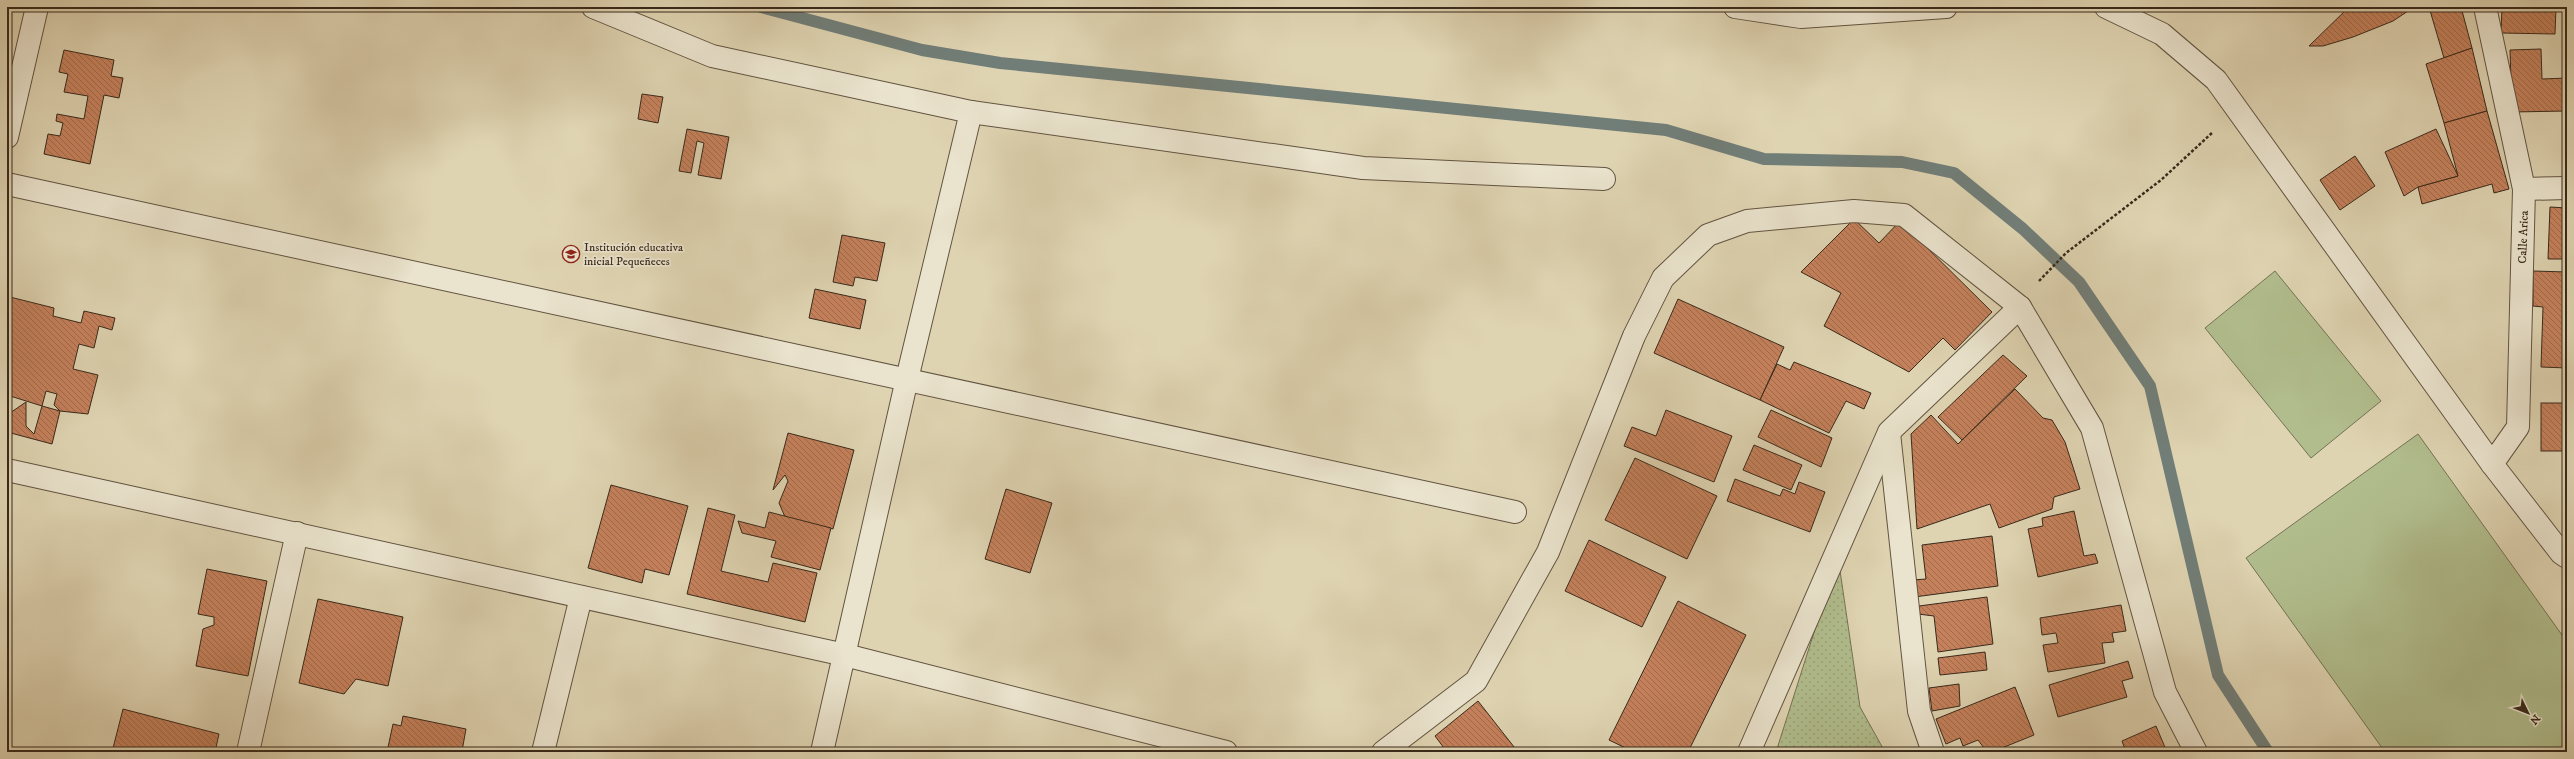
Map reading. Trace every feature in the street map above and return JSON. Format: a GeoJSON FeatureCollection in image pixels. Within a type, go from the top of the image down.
{"type":"FeatureCollection","features":[{"type":"Feature","properties":{"kind":"street"},"geometry":{"type":"LineString","coordinates":[[7,137],[37,7]]}},
{"type":"Feature","properties":{"kind":"street"},"geometry":{"type":"LineString","coordinates":[[593,7],[712,56],[971,112],[1363,168],[1604,179]]}},
{"type":"Feature","properties":{"kind":"street"},"geometry":{"type":"LineString","coordinates":[[1735,7],[1801,17],[1946,7]]}},
{"type":"Feature","properties":{"kind":"street"},"geometry":{"type":"LineString","coordinates":[[2106,7],[2162,34],[2216,80],[2492,464],[2561,552],[2567,556]]}},
{"type":"Feature","properties":{"kind":"street","name":"Calle Arica"},"geometry":{"type":"LineString","coordinates":[[2485,7],[2524,189],[2518,427],[2492,464]]}},
{"type":"Feature","properties":{"kind":"street"},"geometry":{"type":"LineString","coordinates":[[822,752],[907,379],[971,112]]}},
{"type":"Feature","properties":{"kind":"street"},"geometry":{"type":"LineString","coordinates":[[7,184],[1515,512]]}},
{"type":"Feature","properties":{"kind":"street"},"geometry":{"type":"LineString","coordinates":[[2524,189],[2567,188]]}},
{"type":"Feature","properties":{"kind":"street"},"geometry":{"type":"LineString","coordinates":[[1383,752],[1476,681],[1548,552],[1634,336],[1663,278],[1708,235],[1747,221],[1854,211],[1904,215],[2020,307],[2092,428],[2165,692],[2196,752]]}},
{"type":"Feature","properties":{"kind":"street"},"geometry":{"type":"LineString","coordinates":[[1749,752],[1889,432],[2020,307]]}},
{"type":"Feature","properties":{"kind":"street"},"geometry":{"type":"LineString","coordinates":[[1889,432],[1919,711],[1933,752]]}},
{"type":"Feature","properties":{"kind":"street"},"geometry":{"type":"LineString","coordinates":[[7,470],[845,655],[1226,752]]}},
{"type":"Feature","properties":{"kind":"street"},"geometry":{"type":"LineString","coordinates":[[248,752],[297,534]]}},
{"type":"Feature","properties":{"kind":"street"},"geometry":{"type":"LineString","coordinates":[[544,752],[581,597]]}},
{"type":"Feature","properties":{"kind":"path"},"geometry":{"type":"LineString","coordinates":[[2041,279],[2066,253],[2161,180],[2237,109]]}},
{"type":"Feature","properties":{"kind":"green space"},"geometry":{"type":"Polygon","coordinates":[[[2275,271],[2381,401],[2311,458],[2205,328],[2275,271]]]}},
{"type":"Feature","properties":{"kind":"green space"},"geometry":{"type":"Polygon","coordinates":[[[2418,434],[2567,642],[2567,752],[2385,752],[2246,558],[2418,434]]]}},
{"type":"Feature","properties":{"kind":"green space"},"geometry":{"type":"Polygon","coordinates":[[[1838,557],[1860,707],[1885,752],[1776,752],[1838,557]]]}},
{"type":"Feature","properties":{"kind":"building"},"geometry":{"type":"Polygon","coordinates":[[[2349,7],[2414,7],[2393,21],[2353,37],[2323,46],[2309,46],[2349,7]]]}},
{"type":"Feature","properties":{"kind":"building"},"geometry":{"type":"Polygon","coordinates":[[[2429,7],[2461,7],[2472,48],[2444,58],[2429,7]]]}},
{"type":"Feature","properties":{"kind":"building"},"geometry":{"type":"Polygon","coordinates":[[[2502,7],[2556,7],[2555,34],[2501,33],[2502,7]]]}},
{"type":"Feature","properties":{"kind":"building"},"geometry":{"type":"Polygon","coordinates":[[[2472,48],[2487,111],[2444,123],[2426,64],[2472,48]]]}},
{"type":"Feature","properties":{"kind":"building"},"geometry":{"type":"Polygon","coordinates":[[[2541,49],[2542,79],[2567,78],[2567,111],[2512,112],[2510,50],[2541,49]]]}},
{"type":"Feature","properties":{"kind":"building"},"geometry":{"type":"Polygon","coordinates":[[[64,50],[114,60],[111,76],[123,78],[119,98],[104,95],[90,164],[44,154],[48,134],[60,136],[63,123],[56,121],[57,114],[84,119],[88,96],[64,92],[68,74],[59,72],[64,50]]]}},
{"type":"Feature","properties":{"kind":"building"},"geometry":{"type":"Polygon","coordinates":[[[642,94],[663,97],[658,123],[638,119],[642,94]]]}},
{"type":"Feature","properties":{"kind":"building"},"geometry":{"type":"Polygon","coordinates":[[[2487,111],[2509,189],[2494,193],[2492,184],[2422,204],[2418,187],[2458,176],[2444,123],[2487,111]]]}},
{"type":"Feature","properties":{"kind":"building"},"geometry":{"type":"Polygon","coordinates":[[[687,129],[729,137],[721,179],[698,175],[704,143],[697,141],[691,173],[679,171],[687,129]]]}},
{"type":"Feature","properties":{"kind":"building"},"geometry":{"type":"Polygon","coordinates":[[[2436,129],[2458,176],[2418,187],[2404,196],[2385,152],[2436,129]]]}},
{"type":"Feature","properties":{"kind":"building"},"geometry":{"type":"Polygon","coordinates":[[[2355,156],[2375,186],[2340,210],[2320,180],[2355,156]]]}},
{"type":"Feature","properties":{"kind":"building"},"geometry":{"type":"Polygon","coordinates":[[[2550,207],[2567,208],[2567,259],[2548,259],[2550,207]]]}},
{"type":"Feature","properties":{"kind":"building"},"geometry":{"type":"Polygon","coordinates":[[[1854,219],[1879,243],[1900,221],[1992,312],[1955,350],[1943,338],[1909,372],[1824,326],[1841,293],[1801,272],[1854,219]]]}},
{"type":"Feature","properties":{"kind":"building"},"geometry":{"type":"Polygon","coordinates":[[[842,235],[885,243],[877,281],[855,277],[853,286],[833,282],[842,235]]]}},
{"type":"Feature","properties":{"kind":"building"},"geometry":{"type":"Polygon","coordinates":[[[2533,271],[2567,272],[2567,368],[2541,367],[2543,307],[2533,306],[2533,271]]]}},
{"type":"Feature","properties":{"kind":"building"},"geometry":{"type":"Polygon","coordinates":[[[815,289],[866,300],[860,329],[809,318],[815,289]]]}},
{"type":"Feature","properties":{"kind":"building"},"geometry":{"type":"Polygon","coordinates":[[[10,297],[54,308],[53,316],[81,323],[84,311],[115,318],[112,330],[99,326],[94,348],[79,344],[73,369],[98,375],[88,414],[60,411],[54,405],[57,394],[46,391],[42,406],[7,395],[7,333],[11,314],[7,313],[7,310],[10,297]]]}},
{"type":"Feature","properties":{"kind":"building"},"geometry":{"type":"Polygon","coordinates":[[[1678,299],[1784,347],[1760,400],[1654,353],[1678,299]]]}},
{"type":"Feature","properties":{"kind":"building"},"geometry":{"type":"Polygon","coordinates":[[[2003,355],[2027,376],[1962,440],[1938,417],[2003,355]]]}},
{"type":"Feature","properties":{"kind":"building"},"geometry":{"type":"Polygon","coordinates":[[[1794,362],[1871,393],[1864,409],[1846,401],[1829,433],[1760,400],[1777,364],[1790,370],[1794,362]]]}},
{"type":"Feature","properties":{"kind":"building"},"geometry":{"type":"Polygon","coordinates":[[[2015,389],[2043,418],[2052,420],[2065,442],[2080,489],[2054,497],[2052,509],[1999,528],[1990,504],[1917,529],[1911,434],[1931,415],[1958,444],[2015,389]]]}},
{"type":"Feature","properties":{"kind":"building"},"geometry":{"type":"Polygon","coordinates":[[[26,402],[26,426],[34,434],[42,406],[60,411],[52,444],[7,432],[7,415],[26,402]]]}},
{"type":"Feature","properties":{"kind":"building"},"geometry":{"type":"Polygon","coordinates":[[[2541,403],[2567,403],[2567,451],[2541,451],[2541,403]]]}},
{"type":"Feature","properties":{"kind":"building"},"geometry":{"type":"Polygon","coordinates":[[[1666,410],[1732,436],[1714,482],[1624,446],[1632,427],[1656,436],[1666,410]]]}},
{"type":"Feature","properties":{"kind":"building"},"geometry":{"type":"Polygon","coordinates":[[[1771,410],[1832,438],[1821,467],[1758,437],[1771,410]]]}},
{"type":"Feature","properties":{"kind":"building"},"geometry":{"type":"Polygon","coordinates":[[[788,433],[854,450],[833,529],[785,517],[779,503],[788,481],[785,475],[773,490],[788,433]]]}},
{"type":"Feature","properties":{"kind":"building"},"geometry":{"type":"Polygon","coordinates":[[[1754,445],[1802,465],[1791,490],[1743,470],[1754,445]]]}},
{"type":"Feature","properties":{"kind":"building"},"geometry":{"type":"Polygon","coordinates":[[[1635,458],[1717,496],[1687,559],[1605,520],[1635,458]]]}},
{"type":"Feature","properties":{"kind":"building"},"geometry":{"type":"Polygon","coordinates":[[[1735,479],[1780,496],[1783,489],[1795,494],[1799,482],[1825,492],[1810,532],[1727,501],[1735,479]]]}},
{"type":"Feature","properties":{"kind":"building"},"geometry":{"type":"Polygon","coordinates":[[[611,485],[688,506],[669,575],[645,569],[642,583],[588,568],[611,485]]]}},
{"type":"Feature","properties":{"kind":"building"},"geometry":{"type":"Polygon","coordinates":[[[1006,489],[1052,503],[1030,573],[985,559],[1006,489]]]}},
{"type":"Feature","properties":{"kind":"building"},"geometry":{"type":"Polygon","coordinates":[[[708,508],[735,515],[721,571],[768,582],[773,563],[817,573],[805,622],[687,594],[708,508]]]}},
{"type":"Feature","properties":{"kind":"building"},"geometry":{"type":"Polygon","coordinates":[[[2074,511],[2084,556],[2095,554],[2098,563],[2038,577],[2028,529],[2043,526],[2042,518],[2074,511]]]}},
{"type":"Feature","properties":{"kind":"building"},"geometry":{"type":"Polygon","coordinates":[[[769,512],[831,528],[820,570],[771,557],[776,541],[742,533],[738,521],[765,528],[769,512]]]}},
{"type":"Feature","properties":{"kind":"building"},"geometry":{"type":"Polygon","coordinates":[[[1992,536],[1998,586],[1914,597],[1912,580],[1926,579],[1922,545],[1992,536]]]}},
{"type":"Feature","properties":{"kind":"building"},"geometry":{"type":"Polygon","coordinates":[[[1589,540],[1666,577],[1642,627],[1565,591],[1589,540]]]}},
{"type":"Feature","properties":{"kind":"building"},"geometry":{"type":"Polygon","coordinates":[[[207,569],[267,581],[248,676],[196,666],[203,629],[214,625],[214,617],[198,614],[207,569]]]}},
{"type":"Feature","properties":{"kind":"building"},"geometry":{"type":"Polygon","coordinates":[[[1987,597],[1993,644],[1938,652],[1934,616],[1918,614],[1919,606],[1987,597]]]}},
{"type":"Feature","properties":{"kind":"building"},"geometry":{"type":"Polygon","coordinates":[[[318,599],[403,617],[388,686],[356,679],[344,694],[299,683],[318,599]]]}},
{"type":"Feature","properties":{"kind":"building"},"geometry":{"type":"Polygon","coordinates":[[[1678,601],[1746,635],[1688,752],[1634,752],[1609,740],[1678,601]]]}},
{"type":"Feature","properties":{"kind":"building"},"geometry":{"type":"Polygon","coordinates":[[[2121,605],[2126,631],[2112,633],[2114,642],[2102,643],[2105,663],[2048,672],[2043,645],[2058,643],[2056,633],[2042,635],[2040,618],[2121,605]]]}},
{"type":"Feature","properties":{"kind":"building"},"geometry":{"type":"Polygon","coordinates":[[[1985,652],[1987,670],[1940,675],[1938,658],[1985,652]]]}},
{"type":"Feature","properties":{"kind":"building"},"geometry":{"type":"Polygon","coordinates":[[[2128,661],[2133,678],[2122,681],[2127,697],[2058,717],[2049,685],[2128,661]]]}},
{"type":"Feature","properties":{"kind":"building"},"geometry":{"type":"Polygon","coordinates":[[[1959,684],[1960,706],[1932,711],[1929,688],[1959,684]]]}},
{"type":"Feature","properties":{"kind":"building"},"geometry":{"type":"Polygon","coordinates":[[[2015,687],[2034,735],[1992,752],[1987,752],[1978,740],[1963,746],[1960,738],[1946,744],[1936,719],[2015,687]]]}},
{"type":"Feature","properties":{"kind":"building"},"geometry":{"type":"Polygon","coordinates":[[[1478,701],[1518,752],[1447,752],[1435,736],[1478,701]]]}},
{"type":"Feature","properties":{"kind":"building"},"geometry":{"type":"Polygon","coordinates":[[[123,709],[219,734],[215,752],[112,752],[123,709]]]}},
{"type":"Feature","properties":{"kind":"building"},"geometry":{"type":"Polygon","coordinates":[[[403,716],[466,729],[462,751],[468,752],[427,752],[405,748],[404,752],[387,752],[393,724],[401,726],[403,716]]]}},
{"type":"Feature","properties":{"kind":"building"},"geometry":{"type":"Polygon","coordinates":[[[2156,726],[2167,752],[2126,752],[2122,741],[2156,726]]]}},
{"type":"Feature","properties":{"kind":"waterway"},"geometry":{"type":"LineString","coordinates":[[761,7],[922,50],[1000,63],[1666,130],[1764,159],[1902,162],[1954,173],[2023,229],[2079,282],[2150,386],[2218,675],[2268,752]]}},
{"type":"Feature","properties":{"kind":"place","name":"Institución educativa inicial Pequeñeces"},"geometry":{"type":"Point","coordinates":[571,254]}}]}
